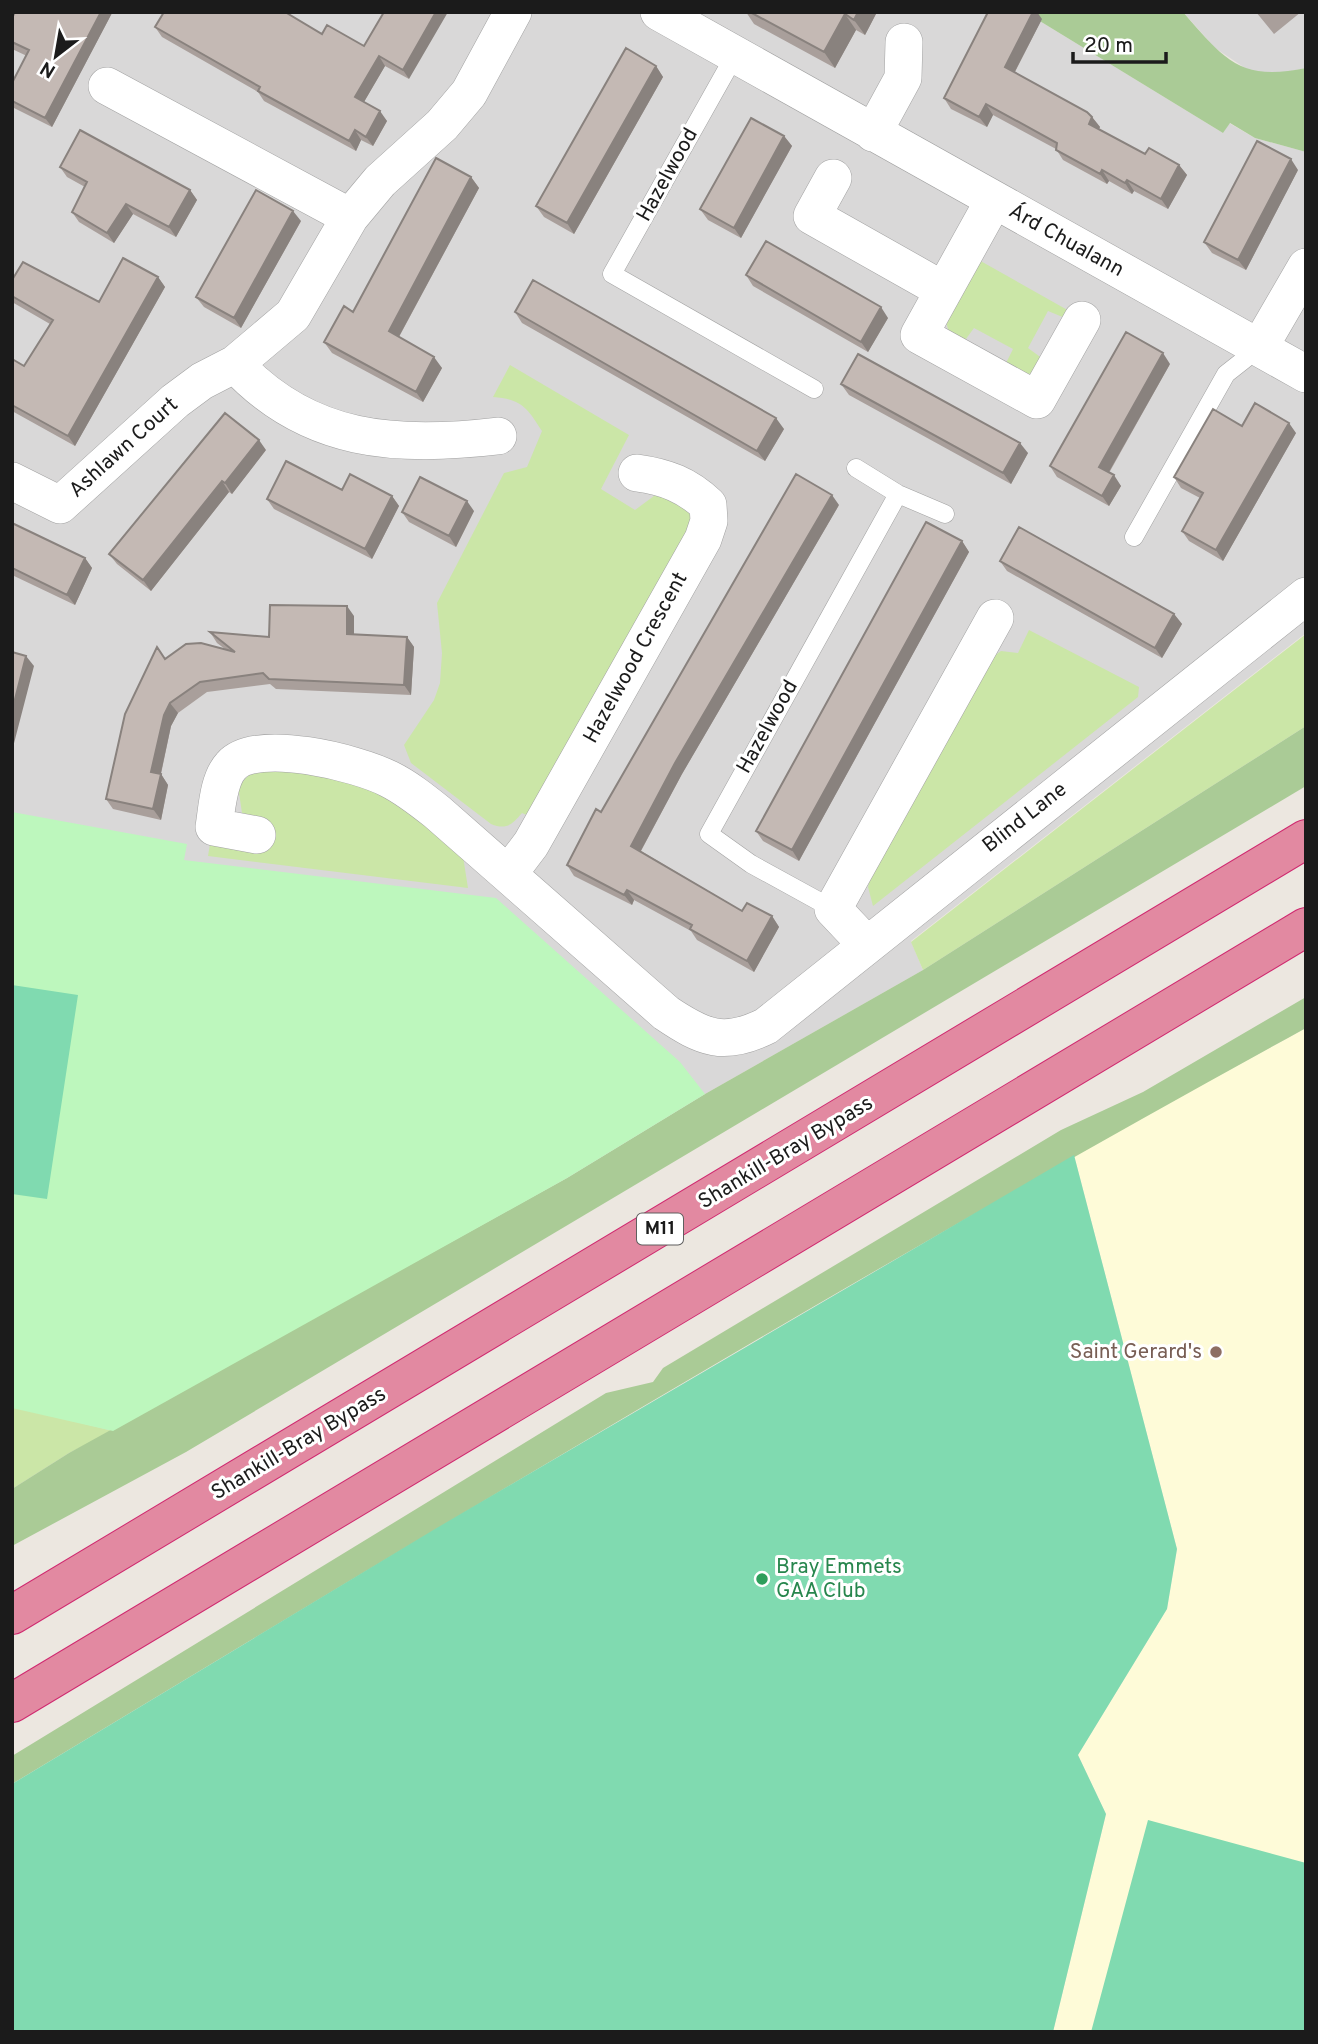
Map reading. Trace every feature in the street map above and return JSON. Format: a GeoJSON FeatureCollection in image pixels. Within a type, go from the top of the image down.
{"type":"FeatureCollection","features":[{"type":"Feature","properties":{"kind":"highway","name":"Shankill-Bray Bypass"},"geometry":{"type":"LineString","coordinates":[[12,1615],[1306,839]]}},
{"type":"Feature","properties":{"kind":"highway"},"geometry":{"type":"LineString","coordinates":[[12,1703],[1306,928]]}},
{"type":"Feature","properties":{"kind":"street","name":"Ashlawn Court"},"geometry":{"type":"LineString","coordinates":[[12,481],[60,505],[175,401],[235,364],[293,315],[351,217],[380,181],[442,125],[469,93],[513,12]]}},
{"type":"Feature","properties":{"kind":"street","name":"Árd Chualann"},"geometry":{"type":"LineString","coordinates":[[680,18],[735,55],[1306,374]]}},
{"type":"Feature","properties":{"kind":"street"},"geometry":{"type":"LineString","coordinates":[[873,133],[903,78],[904,42]]}},
{"type":"Feature","properties":{"kind":"street"},"geometry":{"type":"LineString","coordinates":[[107,86],[351,217]]}},
{"type":"Feature","properties":{"kind":"street"},"geometry":{"type":"LineString","coordinates":[[833,178],[812,216],[943,290]]}},
{"type":"Feature","properties":{"kind":"street"},"geometry":{"type":"LineString","coordinates":[[994,200],[919,335],[1037,400],[1082,320]]}},
{"type":"Feature","properties":{"kind":"street"},"geometry":{"type":"LineString","coordinates":[[1259,348],[1306,267]]}},
{"type":"Feature","properties":{"kind":"street"},"geometry":{"type":"LineString","coordinates":[[235,364],[259,390],[282,407],[328,427],[371,438],[405,442],[442,443],[498,436]]}},
{"type":"Feature","properties":{"kind":"street","name":"Hazelwood Crescent"},"geometry":{"type":"LineString","coordinates":[[509,873],[531,844],[703,539],[709,521],[708,505],[695,493],[667,478],[637,473]]}},
{"type":"Feature","properties":{"kind":"street","name":"Blind Lane"},"geometry":{"type":"LineString","coordinates":[[509,873],[666,1013],[692,1030],[723,1039],[743,1038],[766,1026],[1306,596]]}},
{"type":"Feature","properties":{"kind":"street"},"geometry":{"type":"LineString","coordinates":[[833,909],[995,618]]}},
{"type":"Feature","properties":{"kind":"street"},"geometry":{"type":"LineString","coordinates":[[257,835],[214,827],[222,784],[229,767],[242,756],[259,753],[330,759],[358,765],[410,791],[509,873]]}},
{"type":"Feature","properties":{"kind":"street","name":"Hazelwood"},"geometry":{"type":"LineString","coordinates":[[833,909],[866,944]]}},
{"type":"Feature","properties":{"kind":"lane","name":"Hazelwood"},"geometry":{"type":"LineString","coordinates":[[735,55],[612,274],[814,389]]}},
{"type":"Feature","properties":{"kind":"lane"},"geometry":{"type":"LineString","coordinates":[[1134,537],[1226,374],[1259,348]]}},
{"type":"Feature","properties":{"kind":"lane"},"geometry":{"type":"LineString","coordinates":[[856,467],[898,494],[945,514]]}},
{"type":"Feature","properties":{"kind":"lane","name":"Hazelwood"},"geometry":{"type":"LineString","coordinates":[[833,909],[751,864],[709,834],[898,494]]}},
{"type":"Feature","properties":{"kind":"shaded area"},"geometry":{"type":"Polygon","coordinates":[[[12,12],[1025,12],[1223,133],[1229,123],[1255,138],[1306,152],[1306,633],[911,941],[923,970],[705,1094],[567,1178],[69,1453],[12,1489],[12,12]]]}},
{"type":"Feature","properties":{"kind":"shaded area"},"geometry":{"type":"Polygon","coordinates":[[[1183,12],[1306,12],[1306,68],[1277,74],[1251,72],[1215,48],[1183,12]]]}},
{"type":"Feature","properties":{"kind":"shaded area","name":"Saint Gerard's"},"geometry":{"type":"Polygon","coordinates":[[[1306,1028],[1306,2032],[1053,2032],[1106,1814],[1078,1755],[1167,1609],[1177,1549],[1074,1155],[1306,1028]]]}},
{"type":"Feature","properties":{"kind":"green space"},"geometry":{"type":"Polygon","coordinates":[[[1025,12],[1183,12],[1210,43],[1235,63],[1265,72],[1306,68],[1306,152],[1255,138],[1230,123],[1223,133],[1025,12]]]}},
{"type":"Feature","properties":{"kind":"green space"},"geometry":{"type":"Polygon","coordinates":[[[977,259],[1071,312],[1065,318],[1048,311],[1028,348],[1043,359],[1033,373],[1024,375],[1006,363],[1013,349],[974,328],[963,343],[949,330],[946,318],[977,259]]]}},
{"type":"Feature","properties":{"kind":"green space"},"geometry":{"type":"Polygon","coordinates":[[[510,365],[629,435],[601,489],[635,510],[658,493],[671,495],[693,515],[692,530],[531,817],[522,813],[512,823],[501,827],[491,824],[411,763],[404,745],[434,700],[440,683],[442,653],[437,603],[504,473],[527,467],[542,431],[532,416],[517,402],[493,397],[510,365]]]}},
{"type":"Feature","properties":{"kind":"green space"},"geometry":{"type":"Polygon","coordinates":[[[1029,630],[1139,687],[1138,697],[873,906],[868,887],[877,854],[987,661],[1001,651],[1018,653],[1029,630]]]}},
{"type":"Feature","properties":{"kind":"green space"},"geometry":{"type":"Polygon","coordinates":[[[1306,634],[1306,726],[923,970],[911,942],[1306,634]]]}},
{"type":"Feature","properties":{"kind":"green space"},"geometry":{"type":"Polygon","coordinates":[[[1306,726],[1306,786],[186,1452],[12,1546],[12,1489],[69,1453],[567,1178],[705,1094],[923,970],[1306,726]]]}},
{"type":"Feature","properties":{"kind":"green space"},"geometry":{"type":"Polygon","coordinates":[[[258,766],[346,776],[389,790],[462,850],[468,888],[208,856],[210,844],[258,850],[267,819],[242,813],[238,786],[258,766]]]}},
{"type":"Feature","properties":{"kind":"green space"},"geometry":{"type":"Polygon","coordinates":[[[12,812],[187,844],[184,860],[496,898],[680,1062],[705,1094],[567,1178],[113,1431],[12,1408],[12,812]]]}},
{"type":"Feature","properties":{"kind":"green space"},"geometry":{"type":"Polygon","coordinates":[[[12,985],[78,995],[47,1199],[12,1194],[12,985]]]}},
{"type":"Feature","properties":{"kind":"green space"},"geometry":{"type":"Polygon","coordinates":[[[1306,997],[1306,1028],[817,1305],[12,1784],[12,1756],[606,1393],[653,1382],[663,1368],[1061,1130],[1143,1092],[1306,997]]]}},
{"type":"Feature","properties":{"kind":"green space","name":"Bray Emmets GAA Club"},"geometry":{"type":"Polygon","coordinates":[[[1074,1155],[1177,1549],[1167,1609],[1078,1755],[1106,1814],[1053,2032],[12,2032],[12,1784],[435,1529],[1074,1155]]]}},
{"type":"Feature","properties":{"kind":"green space"},"geometry":{"type":"Polygon","coordinates":[[[12,1406],[113,1431],[69,1453],[12,1489],[12,1406]]]}},
{"type":"Feature","properties":{"kind":"green space"},"geometry":{"type":"Polygon","coordinates":[[[1148,1820],[1306,1863],[1306,2032],[1091,2032],[1148,1820]]]}},
{"type":"Feature","properties":{"kind":"building"},"geometry":{"type":"Polygon","coordinates":[[[15,12],[101,12],[45,118],[12,101],[12,83],[29,50],[12,42],[12,18],[15,12]]]}},
{"type":"Feature","properties":{"kind":"building"},"geometry":{"type":"Polygon","coordinates":[[[164,12],[285,12],[322,34],[327,25],[364,46],[384,12],[436,12],[403,70],[379,56],[355,97],[380,111],[366,137],[355,130],[349,141],[258,91],[260,87],[155,27],[164,12]]]}},
{"type":"Feature","properties":{"kind":"building"},"geometry":{"type":"Polygon","coordinates":[[[750,12],[858,12],[854,20],[845,14],[824,52],[750,12]]]}},
{"type":"Feature","properties":{"kind":"building"},"geometry":{"type":"Polygon","coordinates":[[[988,12],[1033,12],[1005,67],[1087,112],[1092,117],[1089,124],[1145,154],[1149,148],[1179,165],[1161,199],[1127,180],[1125,183],[1102,170],[1100,174],[1056,150],[1057,143],[986,104],[979,117],[944,98],[988,12]]]}},
{"type":"Feature","properties":{"kind":"building"},"geometry":{"type":"Polygon","coordinates":[[[626,48],[656,66],[567,223],[536,206],[626,48]]]}},
{"type":"Feature","properties":{"kind":"building"},"geometry":{"type":"Polygon","coordinates":[[[751,118],[784,136],[734,228],[700,209],[751,118]]]}},
{"type":"Feature","properties":{"kind":"building"},"geometry":{"type":"Polygon","coordinates":[[[80,130],[190,190],[169,227],[126,204],[107,233],[72,212],[87,182],[60,167],[80,130]]]}},
{"type":"Feature","properties":{"kind":"building"},"geometry":{"type":"Polygon","coordinates":[[[1257,141],[1291,159],[1238,260],[1204,242],[1257,141]]]}},
{"type":"Feature","properties":{"kind":"building"},"geometry":{"type":"Polygon","coordinates":[[[436,158],[471,177],[389,331],[434,357],[416,392],[324,342],[344,306],[353,312],[436,158]]]}},
{"type":"Feature","properties":{"kind":"building"},"geometry":{"type":"Polygon","coordinates":[[[256,190],[293,211],[234,318],[196,297],[256,190]]]}},
{"type":"Feature","properties":{"kind":"building"},"geometry":{"type":"Polygon","coordinates":[[[766,241],[881,307],[861,342],[746,275],[766,241]]]}},
{"type":"Feature","properties":{"kind":"building"},"geometry":{"type":"Polygon","coordinates":[[[123,258],[158,277],[68,436],[12,405],[12,359],[24,366],[53,320],[12,296],[12,280],[23,262],[99,302],[123,258]]]}},
{"type":"Feature","properties":{"kind":"building"},"geometry":{"type":"Polygon","coordinates":[[[533,280],[776,418],[757,451],[515,312],[533,280]]]}},
{"type":"Feature","properties":{"kind":"building"},"geometry":{"type":"Polygon","coordinates":[[[1126,332],[1163,353],[1099,467],[1114,475],[1102,496],[1050,466],[1126,332]]]}},
{"type":"Feature","properties":{"kind":"building"},"geometry":{"type":"Polygon","coordinates":[[[858,354],[1020,443],[1003,473],[841,384],[858,354]]]}},
{"type":"Feature","properties":{"kind":"building"},"geometry":{"type":"Polygon","coordinates":[[[1255,403],[1289,423],[1216,550],[1182,531],[1203,493],[1174,477],[1213,409],[1242,426],[1255,403]]]}},
{"type":"Feature","properties":{"kind":"building"},"geometry":{"type":"Polygon","coordinates":[[[225,413],[259,440],[225,483],[222,481],[143,580],[109,554],[225,413]]]}},
{"type":"Feature","properties":{"kind":"building"},"geometry":{"type":"Polygon","coordinates":[[[286,461],[342,490],[350,474],[392,496],[365,549],[267,499],[286,461]]]}},
{"type":"Feature","properties":{"kind":"building"},"geometry":{"type":"Polygon","coordinates":[[[796,474],[832,495],[675,763],[631,846],[742,911],[747,903],[772,916],[747,961],[690,929],[692,925],[627,890],[624,895],[567,865],[596,809],[601,812],[796,474]]]}},
{"type":"Feature","properties":{"kind":"building"},"geometry":{"type":"Polygon","coordinates":[[[420,477],[467,501],[449,536],[402,512],[420,477]]]}},
{"type":"Feature","properties":{"kind":"building"},"geometry":{"type":"Polygon","coordinates":[[[926,522],[962,541],[792,850],[756,831],[926,522]]]}},
{"type":"Feature","properties":{"kind":"building"},"geometry":{"type":"Polygon","coordinates":[[[12,523],[85,558],[67,595],[12,568],[12,523]]]}},
{"type":"Feature","properties":{"kind":"building"},"geometry":{"type":"Polygon","coordinates":[[[1019,527],[1174,614],[1155,648],[1000,561],[1019,527]]]}},
{"type":"Feature","properties":{"kind":"building"},"geometry":{"type":"Polygon","coordinates":[[[270,605],[347,606],[347,634],[407,637],[404,685],[269,679],[263,673],[200,682],[170,703],[164,715],[151,772],[161,774],[153,809],[106,799],[125,714],[157,647],[165,659],[186,644],[201,643],[235,652],[210,632],[269,637],[270,605]]]}},
{"type":"Feature","properties":{"kind":"building"},"geometry":{"type":"Polygon","coordinates":[[[12,652],[26,656],[12,711],[12,652]]]}},
{"type":"Feature","properties":{"kind":"place","name":"Saint Gerard's"},"geometry":{"type":"Point","coordinates":[1216,1352]}},
{"type":"Feature","properties":{"kind":"place","name":"Bray Emmets GAA Club"},"geometry":{"type":"Point","coordinates":[762,1579]}}]}
